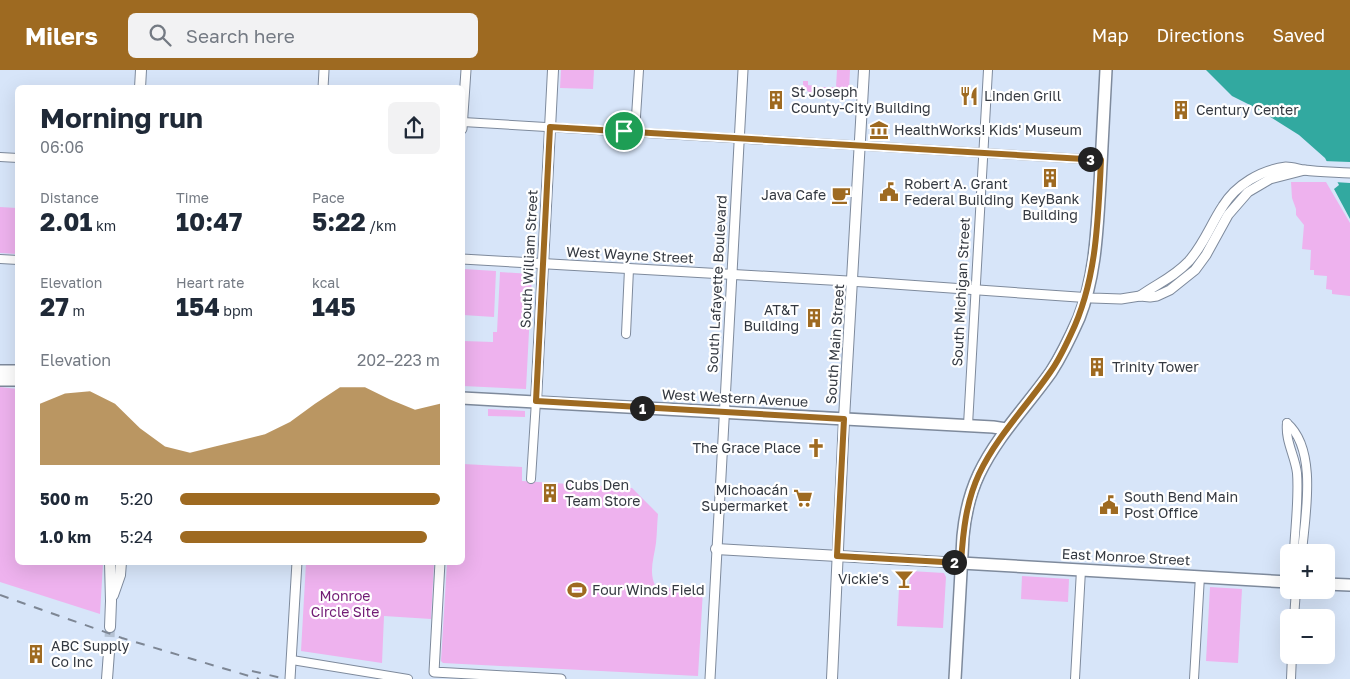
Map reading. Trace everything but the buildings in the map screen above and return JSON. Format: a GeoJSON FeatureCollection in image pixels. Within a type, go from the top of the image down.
{"type":"FeatureCollection","features":[{"type":"Feature","properties":{"kind":"main road"},"geometry":{"type":"LineString","coordinates":[[140,85],[141,70]]}},
{"type":"Feature","properties":{"kind":"main road","name":"South William Street"},"geometry":{"type":"LineString","coordinates":[[536,401],[553,70]]}},
{"type":"Feature","properties":{"kind":"main road","name":"South Main Street"},"geometry":{"type":"LineString","coordinates":[[832,679],[844,419],[864,70]]}},
{"type":"Feature","properties":{"kind":"main road"},"geometry":{"type":"LineString","coordinates":[[955,679],[964,527],[973,488],[987,458],[1006,429],[1052,369],[1072,333],[1085,297],[1096,242],[1106,70]]}},
{"type":"Feature","properties":{"kind":"main road"},"geometry":{"type":"LineString","coordinates":[[0,371],[15,371]]}},
{"type":"Feature","properties":{"kind":"main road"},"geometry":{"type":"LineString","coordinates":[[0,380],[15,380]]}},
{"type":"Feature","properties":{"kind":"main road","name":"West Western Avenue"},"geometry":{"type":"LineString","coordinates":[[465,398],[968,425],[1006,429]]}},
{"type":"Feature","properties":{"kind":"main road"},"geometry":{"type":"LineString","coordinates":[[716,549],[961,563]]}},
{"type":"Feature","properties":{"kind":"main road","name":"East Monroe Street"},"geometry":{"type":"LineString","coordinates":[[961,563],[1280,581]]}},
{"type":"Feature","properties":{"kind":"main road"},"geometry":{"type":"LineString","coordinates":[[110,565],[110,627]]}},
{"type":"Feature","properties":{"kind":"main road"},"geometry":{"type":"LineString","coordinates":[[111,601],[120,575],[121,565]]}},
{"type":"Feature","properties":{"kind":"main road"},"geometry":{"type":"LineString","coordinates":[[1335,584],[1350,585]]}},
{"type":"Feature","properties":{"kind":"main road"},"geometry":{"type":"LineString","coordinates":[[107,679],[109,652]]}},
{"type":"Feature","properties":{"kind":"street"},"geometry":{"type":"LineString","coordinates":[[323,85],[324,70]]}},
{"type":"Feature","properties":{"kind":"street"},"geometry":{"type":"LineString","coordinates":[[465,87],[466,70]]}},
{"type":"Feature","properties":{"kind":"street"},"geometry":{"type":"LineString","coordinates":[[635,132],[639,70]]}},
{"type":"Feature","properties":{"kind":"street","name":"South Lafayette Boulevard"},"geometry":{"type":"LineString","coordinates":[[710,679],[743,70]]}},
{"type":"Feature","properties":{"kind":"street","name":"South Michigan Street"},"geometry":{"type":"LineString","coordinates":[[968,425],[988,70]]}},
{"type":"Feature","properties":{"kind":"street"},"geometry":{"type":"LineString","coordinates":[[465,122],[1101,160]]}},
{"type":"Feature","properties":{"kind":"street"},"geometry":{"type":"LineString","coordinates":[[0,157],[15,158]]}},
{"type":"Feature","properties":{"kind":"street","name":"West Wayne Street"},"geometry":{"type":"LineString","coordinates":[[465,259],[852,281],[1121,299],[1140,296],[1168,279],[1190,260],[1224,204],[1242,184],[1260,174],[1288,167],[1305,170],[1350,172]]}},
{"type":"Feature","properties":{"kind":"street"},"geometry":{"type":"LineString","coordinates":[[0,259],[15,260]]}},
{"type":"Feature","properties":{"kind":"street"},"geometry":{"type":"LineString","coordinates":[[626,334],[629,269]]}},
{"type":"Feature","properties":{"kind":"street","name":"South William Street"},"geometry":{"type":"LineString","coordinates":[[531,480],[536,401]]}},
{"type":"Feature","properties":{"kind":"street"},"geometry":{"type":"LineString","coordinates":[[1294,544],[1297,481],[1295,464],[1286,431],[1287,423],[1294,429],[1297,435],[1307,471],[1302,544]]}},
{"type":"Feature","properties":{"kind":"street"},"geometry":{"type":"LineString","coordinates":[[290,679],[297,565]]}},
{"type":"Feature","properties":{"kind":"street"},"geometry":{"type":"LineString","coordinates":[[440,565],[433,676],[561,679]]}},
{"type":"Feature","properties":{"kind":"street"},"geometry":{"type":"LineString","coordinates":[[1075,679],[1081,570]]}},
{"type":"Feature","properties":{"kind":"street"},"geometry":{"type":"LineString","coordinates":[[1194,679],[1200,576]]}},
{"type":"Feature","properties":{"kind":"street"},"geometry":{"type":"LineString","coordinates":[[292,660],[408,679]]}},
{"type":"Feature","properties":{"kind":"street"},"geometry":{"type":"LineString","coordinates":[[1291,679],[1292,664]]}},
{"type":"Feature","properties":{"kind":"green space"},"geometry":{"type":"Polygon","coordinates":[[[561,70],[594,70],[593,89],[560,88],[561,70]]]}},
{"type":"Feature","properties":{"kind":"green space"},"geometry":{"type":"Polygon","coordinates":[[[837,70],[850,70],[849,91],[825,90],[822,94],[810,93],[803,87],[803,81],[808,81],[808,85],[816,87],[836,87],[837,70]]]}},
{"type":"Feature","properties":{"kind":"green space"},"geometry":{"type":"Polygon","coordinates":[[[1291,182],[1326,182],[1350,223],[1350,296],[1332,294],[1332,290],[1326,289],[1327,276],[1314,275],[1314,270],[1310,270],[1311,250],[1302,249],[1304,225],[1296,215],[1291,182]]]}},
{"type":"Feature","properties":{"kind":"green space"},"geometry":{"type":"Polygon","coordinates":[[[0,207],[15,208],[15,254],[0,253],[0,207]]]}},
{"type":"Feature","properties":{"kind":"green space"},"geometry":{"type":"Polygon","coordinates":[[[465,269],[496,271],[494,317],[465,315],[465,269]]]}},
{"type":"Feature","properties":{"kind":"green space"},"geometry":{"type":"Polygon","coordinates":[[[500,272],[532,274],[526,389],[465,386],[465,341],[493,342],[493,332],[497,332],[500,272]]]}},
{"type":"Feature","properties":{"kind":"green space"},"geometry":{"type":"Polygon","coordinates":[[[0,387],[15,389],[15,565],[103,565],[100,614],[0,582],[0,387]]]}},
{"type":"Feature","properties":{"kind":"green space"},"geometry":{"type":"Polygon","coordinates":[[[488,409],[525,411],[525,417],[488,416],[488,409]]]}},
{"type":"Feature","properties":{"kind":"green space"},"geometry":{"type":"Polygon","coordinates":[[[465,464],[522,467],[522,481],[632,488],[658,514],[652,571],[656,587],[703,590],[698,676],[443,663],[441,661],[447,565],[465,565],[465,464]]]}},
{"type":"Feature","properties":{"kind":"green space","name":"Monroe Circle Site"},"geometry":{"type":"Polygon","coordinates":[[[306,565],[434,565],[431,619],[384,616],[382,663],[301,651],[306,565]]]}},
{"type":"Feature","properties":{"kind":"green space"},"geometry":{"type":"Polygon","coordinates":[[[910,571],[944,573],[946,577],[943,628],[897,626],[899,588],[909,589],[910,571]]]}},
{"type":"Feature","properties":{"kind":"green space"},"geometry":{"type":"Polygon","coordinates":[[[1022,576],[1069,579],[1068,602],[1021,599],[1022,576]]]}},
{"type":"Feature","properties":{"kind":"green space"},"geometry":{"type":"Polygon","coordinates":[[[1210,587],[1242,589],[1238,663],[1206,661],[1210,587]]]}},
{"type":"Feature","properties":{"kind":"shaded area"},"geometry":{"type":"Polygon","coordinates":[[[1206,70],[1350,70],[1350,219],[1334,189],[1339,185],[1325,158],[1299,135],[1256,108],[1232,96],[1206,70]]]}},
{"type":"Feature","properties":{"kind":"pier"},"geometry":{"type":"Polygon","coordinates":[[[1323,161],[1350,162],[1350,183],[1334,182],[1323,161]]]}},
{"type":"Feature","properties":{"kind":"tunnel"},"geometry":{"type":"LineString","coordinates":[[109,652],[110,627]]}},
{"type":"Feature","properties":{"kind":"railway"},"geometry":{"type":"LineString","coordinates":[[0,595],[122,638],[259,679]]}},
{"type":"Feature","properties":{"kind":"railway"},"geometry":{"type":"LineString","coordinates":[[252,671],[286,679]]}},
{"type":"Feature","properties":{"kind":"place","name":"Linden Grill"},"geometry":{"type":"Point","coordinates":[969,96]}},
{"type":"Feature","properties":{"kind":"place","name":"St Joseph County-City Building"},"geometry":{"type":"Point","coordinates":[776,100]}},
{"type":"Feature","properties":{"kind":"place","name":"Century Center"},"geometry":{"type":"Point","coordinates":[1181,110]}},
{"type":"Feature","properties":{"kind":"place","name":"HealthWorks! Kids' Museum"},"geometry":{"type":"Point","coordinates":[879,130]}},
{"type":"Feature","properties":{"kind":"place","name":"KeyBank Building"},"geometry":{"type":"Point","coordinates":[1050,178]}},
{"type":"Feature","properties":{"kind":"place","name":"Robert A. Grant Federal Building"},"geometry":{"type":"Point","coordinates":[889,192]}},
{"type":"Feature","properties":{"kind":"place","name":"Java Cafe"},"geometry":{"type":"Point","coordinates":[841,195]}},
{"type":"Feature","properties":{"kind":"place","name":"AT&T Building"},"geometry":{"type":"Point","coordinates":[814,318]}},
{"type":"Feature","properties":{"kind":"place","name":"Trinity Tower"},"geometry":{"type":"Point","coordinates":[1097,367]}},
{"type":"Feature","properties":{"kind":"place","name":"The Grace Place"},"geometry":{"type":"Point","coordinates":[816,448]}},
{"type":"Feature","properties":{"kind":"place","name":"Cubs Den Team Store"},"geometry":{"type":"Point","coordinates":[550,493]}},
{"type":"Feature","properties":{"kind":"place","name":"Michoacán Supermarket"},"geometry":{"type":"Point","coordinates":[803,498]}},
{"type":"Feature","properties":{"kind":"place","name":"South Bend Main Post Office"},"geometry":{"type":"Point","coordinates":[1109,505]}},
{"type":"Feature","properties":{"kind":"place","name":"Vickie's"},"geometry":{"type":"Point","coordinates":[904,579]}},
{"type":"Feature","properties":{"kind":"place","name":"Four Winds Field"},"geometry":{"type":"Point","coordinates":[577,590]}},
{"type":"Feature","properties":{"kind":"place","name":"ABC Supply Co Inc"},"geometry":{"type":"Point","coordinates":[36,654]}},
{"type":"Feature","properties":{"kind":"route"},"geometry":{"type":"LineString","coordinates":[[550,127],[624,131],[1101,160],[1096,242],[1092,269],[1079,318],[1052,369],[1006,429],[979,474],[966,515],[961,563],[837,556],[844,419],[536,401],[550,127]]}}]}
